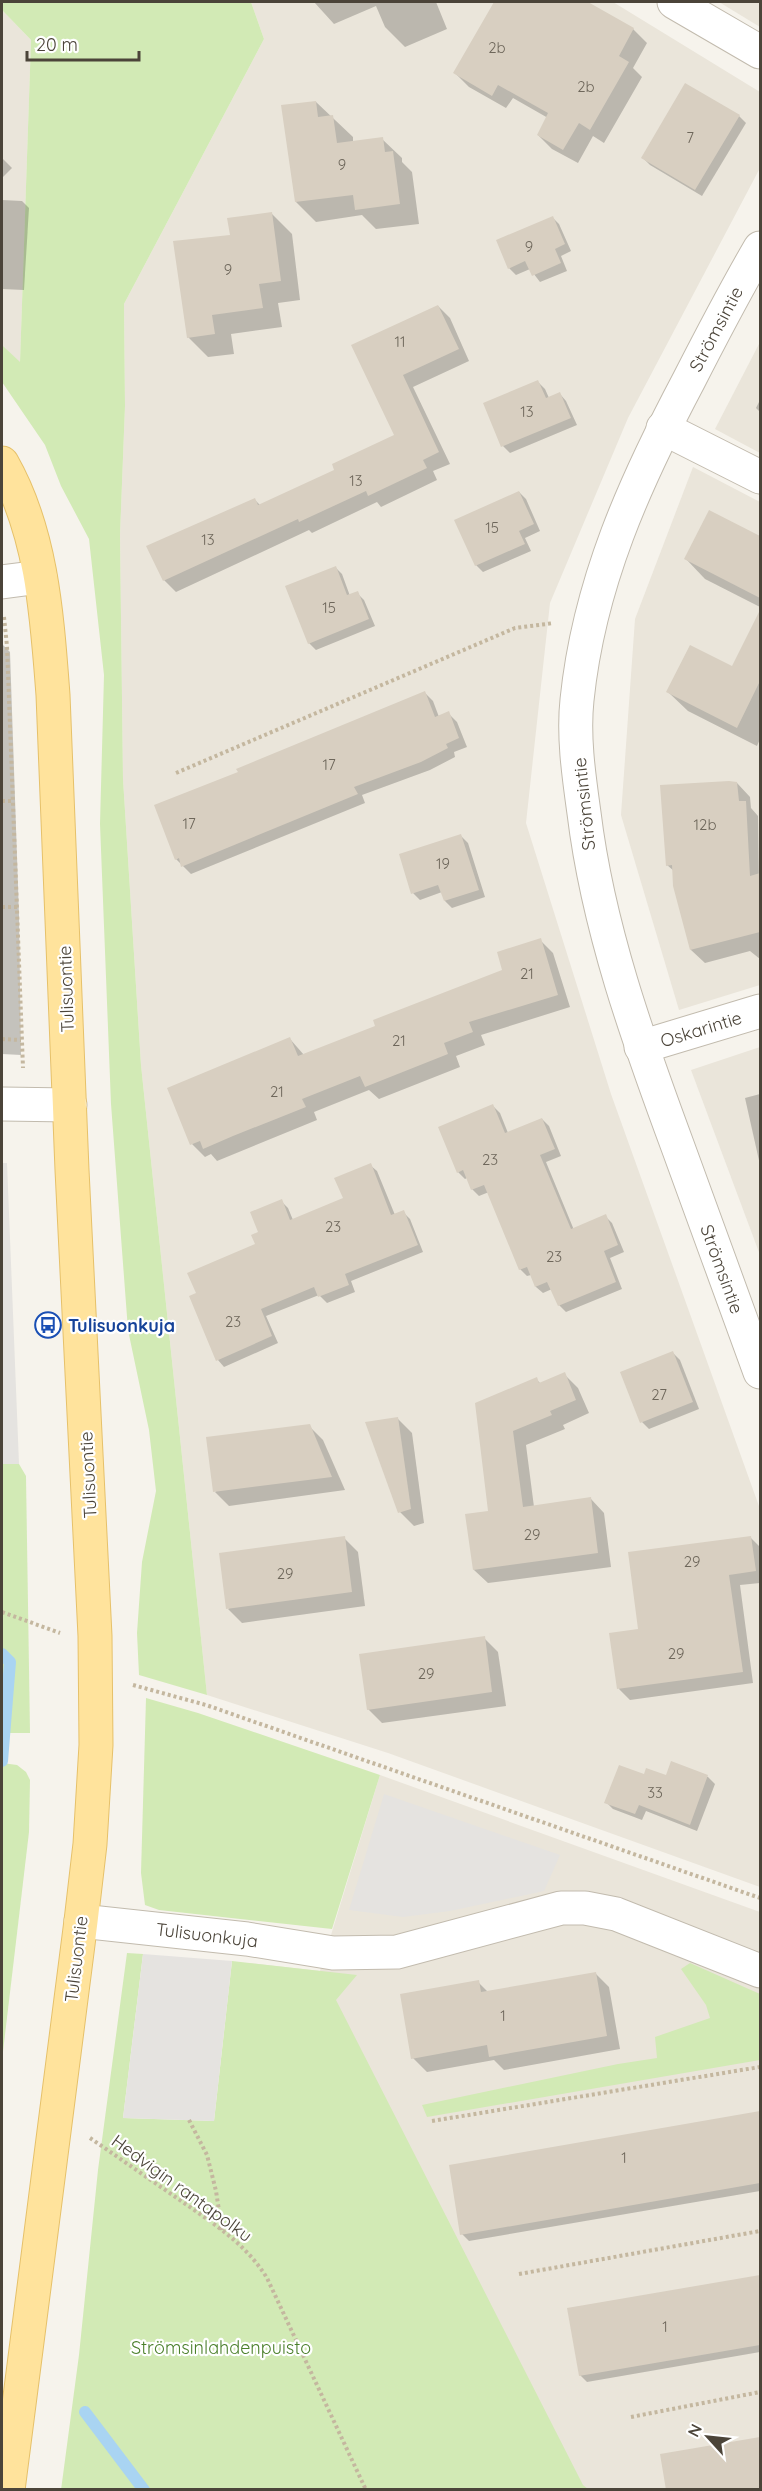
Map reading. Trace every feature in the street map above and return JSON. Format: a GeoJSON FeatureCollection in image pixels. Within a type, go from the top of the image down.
{"type":"FeatureCollection","features":[{"type":"Feature","properties":{"kind":"main road","name":"Tulisuontie"},"geometry":{"type":"LineString","coordinates":[[2,463],[25,513],[40,577],[48,627],[53,695],[95,1646],[96,1745],[90,1844],[81,1921],[8,2490]]}},
{"type":"Feature","properties":{"kind":"street"},"geometry":{"type":"LineString","coordinates":[[674,2],[760,52]]}},
{"type":"Feature","properties":{"kind":"street","name":"Strömsintie"},"geometry":{"type":"LineString","coordinates":[[760,248],[663,428],[633,490],[611,550],[590,621],[577,702],[579,775],[588,851],[603,916],[641,1047],[760,1372]]}},
{"type":"Feature","properties":{"kind":"street"},"geometry":{"type":"LineString","coordinates":[[663,428],[760,477]]}},
{"type":"Feature","properties":{"kind":"street"},"geometry":{"type":"LineString","coordinates":[[2,596],[40,577]]}},
{"type":"Feature","properties":{"kind":"street","name":"Oskarintie"},"geometry":{"type":"LineString","coordinates":[[641,1047],[760,1011]]}},
{"type":"Feature","properties":{"kind":"street"},"geometry":{"type":"LineString","coordinates":[[2,1104],[70,1105]]}},
{"type":"Feature","properties":{"kind":"street","name":"Tulisuonkuja"},"geometry":{"type":"LineString","coordinates":[[81,1921],[247,1939],[333,1953],[397,1952],[561,1908],[585,1908],[616,1914],[760,1971]]}},
{"type":"Feature","properties":{"kind":"path"},"geometry":{"type":"LineString","coordinates":[[2,596],[9,711],[21,1040],[2,1039]]}},
{"type":"Feature","properties":{"kind":"path"},"geometry":{"type":"LineString","coordinates":[[176,773],[515,628],[590,621]]}},
{"type":"Feature","properties":{"kind":"path"},"geometry":{"type":"LineString","coordinates":[[2,712],[9,711]]}},
{"type":"Feature","properties":{"kind":"path"},"geometry":{"type":"LineString","coordinates":[[2,801],[11,801]]}},
{"type":"Feature","properties":{"kind":"path"},"geometry":{"type":"LineString","coordinates":[[2,907],[16,907]]}},
{"type":"Feature","properties":{"kind":"path"},"geometry":{"type":"LineString","coordinates":[[2,1612],[47,1628]]}},
{"type":"Feature","properties":{"kind":"path"},"geometry":{"type":"LineString","coordinates":[[133,1685],[206,1705],[760,1898]]}},
{"type":"Feature","properties":{"kind":"path"},"geometry":{"type":"LineString","coordinates":[[432,2121],[760,2067]]}},
{"type":"Feature","properties":{"kind":"path"},"geometry":{"type":"LineString","coordinates":[[189,2120],[207,2155],[216,2191],[222,2231]]}},
{"type":"Feature","properties":{"kind":"path","name":"Hedvigin rantapolku"},"geometry":{"type":"LineString","coordinates":[[89,2138],[222,2231],[244,2248],[258,2264],[267,2278],[366,2490]]}},
{"type":"Feature","properties":{"kind":"path"},"geometry":{"type":"LineString","coordinates":[[519,2274],[760,2231]]}},
{"type":"Feature","properties":{"kind":"path"},"geometry":{"type":"LineString","coordinates":[[631,2417],[760,2392]]}},
{"type":"Feature","properties":{"kind":"shaded area"},"geometry":{"type":"Polygon","coordinates":[[[251,2],[613,2],[760,92],[760,168],[628,418],[550,603],[526,823],[611,1094],[760,1509],[760,1887],[388,1753],[207,1695],[141,1065],[123,779],[120,535],[125,406],[124,304],[264,39],[251,2]]]}},
{"type":"Feature","properties":{"kind":"shaded area"},"geometry":{"type":"Polygon","coordinates":[[[719,2],[760,2],[760,27],[719,2]]]}},
{"type":"Feature","properties":{"kind":"shaded area"},"geometry":{"type":"Polygon","coordinates":[[[2,10],[31,40],[20,363],[2,345],[2,10]]]}},
{"type":"Feature","properties":{"kind":"shaded area"},"geometry":{"type":"Polygon","coordinates":[[[760,342],[760,453],[715,429],[760,342]]]}},
{"type":"Feature","properties":{"kind":"shaded area"},"geometry":{"type":"Polygon","coordinates":[[[693,467],[760,502],[760,985],[679,1010],[621,815],[635,619],[693,467]]]}},
{"type":"Feature","properties":{"kind":"shaded area"},"geometry":{"type":"Polygon","coordinates":[[[760,1047],[760,1255],[691,1070],[760,1047]]]}},
{"type":"Feature","properties":{"kind":"shaded area"},"geometry":{"type":"Polygon","coordinates":[[[2,1163],[7,1163],[19,1464],[2,1464],[2,1163]]]}},
{"type":"Feature","properties":{"kind":"shaded area"},"geometry":{"type":"Polygon","coordinates":[[[380,1775],[760,1912],[760,2489],[451,2489],[249,1963],[320,1971],[380,1775]]]}},
{"type":"Feature","properties":{"kind":"shaded area"},"geometry":{"type":"Polygon","coordinates":[[[384,1794],[560,1855],[544,1891],[450,1911],[403,1917],[349,1910],[384,1794]]]}},
{"type":"Feature","properties":{"kind":"shaded area"},"geometry":{"type":"Polygon","coordinates":[[[143,1954],[232,1961],[214,2121],[123,2118],[143,1954]]]}},
{"type":"Feature","properties":{"kind":"green space"},"geometry":{"type":"Polygon","coordinates":[[[2,2],[251,2],[264,39],[124,304],[125,406],[120,535],[123,779],[141,1065],[207,1695],[139,1675],[137,1633],[142,1562],[156,1491],[149,1430],[128,1330],[111,1104],[100,824],[104,675],[89,539],[61,486],[45,445],[2,382],[2,345],[20,362],[31,40],[2,10],[2,2]]]}},
{"type":"Feature","properties":{"kind":"green space"},"geometry":{"type":"Polygon","coordinates":[[[2,1464],[19,1464],[26,1476],[30,1733],[2,1733],[2,1464]]]}},
{"type":"Feature","properties":{"kind":"green space"},"geometry":{"type":"Polygon","coordinates":[[[146,1698],[198,1713],[380,1775],[332,1929],[159,1910],[145,1905],[141,1873],[146,1698]]]}},
{"type":"Feature","properties":{"kind":"green space"},"geometry":{"type":"Polygon","coordinates":[[[2,1763],[17,1765],[26,1772],[30,1780],[29,1832],[2,2060],[2,1763]]]}},
{"type":"Feature","properties":{"kind":"green space","name":"Strömsinlahdenpuisto"},"geometry":{"type":"Polygon","coordinates":[[[127,1953],[143,1954],[123,2118],[214,2121],[232,1961],[357,1975],[336,2000],[583,2485],[588,2489],[61,2490],[79,2355],[98,2170],[127,1953]]]}},
{"type":"Feature","properties":{"kind":"green space"},"geometry":{"type":"Polygon","coordinates":[[[690,1963],[760,1994],[760,2060],[427,2117],[422,2105],[657,2058],[655,2037],[710,2018],[706,2005],[681,1969],[690,1963]]]}},
{"type":"Feature","properties":{"kind":"building"},"geometry":{"type":"Polygon","coordinates":[[[494,2],[588,2],[634,28],[619,56],[629,62],[590,130],[579,123],[563,150],[537,135],[548,113],[498,85],[492,96],[453,73],[494,2]]]}},
{"type":"Feature","properties":{"kind":"building"},"geometry":{"type":"Polygon","coordinates":[[[685,83],[740,115],[695,190],[641,158],[685,83]]]}},
{"type":"Feature","properties":{"kind":"building"},"geometry":{"type":"Polygon","coordinates":[[[316,101],[318,117],[333,115],[337,143],[383,137],[385,152],[393,151],[400,204],[355,210],[353,195],[295,202],[281,105],[316,101]]]}},
{"type":"Feature","properties":{"kind":"building"},"geometry":{"type":"Polygon","coordinates":[[[272,212],[281,281],[259,284],[263,308],[212,315],[215,334],[187,338],[173,241],[230,235],[227,218],[272,212]]]}},
{"type":"Feature","properties":{"kind":"building"},"geometry":{"type":"Polygon","coordinates":[[[553,216],[565,244],[555,249],[561,263],[532,276],[525,261],[508,269],[496,240],[553,216]]]}},
{"type":"Feature","properties":{"kind":"building"},"geometry":{"type":"Polygon","coordinates":[[[438,305],[459,349],[403,375],[439,452],[423,460],[427,468],[368,496],[366,491],[299,522],[298,519],[163,581],[146,546],[255,498],[258,505],[334,470],[332,464],[394,435],[351,345],[438,305]]]}},
{"type":"Feature","properties":{"kind":"building"},"geometry":{"type":"Polygon","coordinates":[[[538,380],[546,398],[560,392],[571,418],[501,447],[483,403],[538,380]]]}},
{"type":"Feature","properties":{"kind":"building"},"geometry":{"type":"Polygon","coordinates":[[[519,491],[534,524],[519,531],[525,544],[475,566],[454,520],[519,491]]]}},
{"type":"Feature","properties":{"kind":"building"},"geometry":{"type":"Polygon","coordinates":[[[709,510],[760,536],[760,598],[684,559],[709,510]]]}},
{"type":"Feature","properties":{"kind":"building"},"geometry":{"type":"Polygon","coordinates":[[[336,566],[347,595],[358,591],[369,619],[308,644],[285,586],[336,566]]]}},
{"type":"Feature","properties":{"kind":"building"},"geometry":{"type":"Polygon","coordinates":[[[760,610],[760,681],[737,728],[666,692],[690,645],[732,666],[760,610]]]}},
{"type":"Feature","properties":{"kind":"building"},"geometry":{"type":"Polygon","coordinates":[[[425,691],[435,717],[449,711],[459,738],[446,744],[448,748],[421,762],[354,787],[358,794],[181,867],[179,858],[175,860],[154,805],[238,772],[236,769],[425,691]]]}},
{"type":"Feature","properties":{"kind":"building"},"geometry":{"type":"Polygon","coordinates":[[[737,782],[739,801],[746,801],[750,876],[760,873],[760,932],[690,950],[673,886],[672,865],[666,866],[660,785],[737,782]]]}},
{"type":"Feature","properties":{"kind":"building"},"geometry":{"type":"Polygon","coordinates":[[[461,834],[479,890],[444,901],[438,885],[411,894],[399,854],[461,834]]]}},
{"type":"Feature","properties":{"kind":"building"},"geometry":{"type":"Polygon","coordinates":[[[541,938],[558,995],[469,1022],[473,1032],[444,1043],[448,1054],[365,1087],[360,1076],[302,1099],[306,1107],[203,1149],[200,1141],[190,1145],[167,1088],[290,1037],[298,1056],[375,1026],[373,1020],[502,970],[497,952],[541,938]]]}},
{"type":"Feature","properties":{"kind":"building"},"geometry":{"type":"Polygon","coordinates":[[[493,1104],[505,1133],[542,1118],[555,1149],[540,1155],[571,1229],[606,1214],[618,1245],[604,1251],[616,1282],[558,1306],[547,1282],[535,1287],[527,1267],[519,1270],[484,1185],[471,1190],[463,1170],[457,1173],[438,1127],[493,1104]]]}},
{"type":"Feature","properties":{"kind":"building"},"geometry":{"type":"Polygon","coordinates":[[[371,1163],[391,1215],[404,1210],[418,1245],[345,1274],[349,1285],[318,1297],[314,1287],[261,1309],[272,1336],[216,1361],[189,1296],[196,1293],[187,1273],[255,1244],[251,1235],[258,1232],[250,1212],[282,1199],[290,1220],[343,1198],[334,1178],[371,1163]]]}},
{"type":"Feature","properties":{"kind":"building"},"geometry":{"type":"Polygon","coordinates":[[[673,1351],[693,1402],[640,1423],[620,1372],[673,1351]]]}},
{"type":"Feature","properties":{"kind":"building"},"geometry":{"type":"Polygon","coordinates":[[[565,1372],[576,1400],[550,1411],[552,1415],[513,1431],[523,1507],[591,1497],[598,1553],[473,1570],[465,1514],[488,1511],[475,1403],[537,1377],[539,1383],[565,1372]]]}},
{"type":"Feature","properties":{"kind":"building"},"geometry":{"type":"Polygon","coordinates":[[[398,1417],[411,1509],[398,1513],[365,1422],[398,1417]]]}},
{"type":"Feature","properties":{"kind":"building"},"geometry":{"type":"Polygon","coordinates":[[[310,1424],[332,1477],[213,1492],[206,1437],[310,1424]]]}},
{"type":"Feature","properties":{"kind":"building"},"geometry":{"type":"Polygon","coordinates":[[[345,1536],[352,1592],[226,1609],[219,1553],[345,1536]]]}},
{"type":"Feature","properties":{"kind":"building"},"geometry":{"type":"Polygon","coordinates":[[[751,1536],[756,1571],[729,1575],[743,1672],[617,1689],[609,1633],[638,1629],[628,1552],[751,1536]]]}},
{"type":"Feature","properties":{"kind":"building"},"geometry":{"type":"Polygon","coordinates":[[[485,1636],[492,1692],[367,1710],[359,1654],[485,1636]]]}},
{"type":"Feature","properties":{"kind":"building"},"geometry":{"type":"Polygon","coordinates":[[[671,1761],[708,1775],[690,1825],[639,1805],[635,1814],[604,1803],[619,1765],[644,1774],[646,1768],[666,1775],[671,1761]]]}},
{"type":"Feature","properties":{"kind":"building"},"geometry":{"type":"Polygon","coordinates":[[[596,1972],[607,2036],[489,2057],[487,2045],[411,2059],[400,1994],[479,1980],[481,1992],[596,1972]]]}},
{"type":"Feature","properties":{"kind":"building"},"geometry":{"type":"Polygon","coordinates":[[[760,2111],[760,2183],[460,2235],[449,2165],[760,2111]]]}},
{"type":"Feature","properties":{"kind":"building"},"geometry":{"type":"Polygon","coordinates":[[[760,2275],[760,2345],[579,2376],[567,2308],[760,2275]]]}},
{"type":"Feature","properties":{"kind":"building"},"geometry":{"type":"Polygon","coordinates":[[[760,2437],[760,2490],[666,2490],[660,2454],[760,2437]]]}},
{"type":"Feature","properties":{"kind":"waterway"},"geometry":{"type":"LineString","coordinates":[[2,1654],[10,1662],[2,1761]]}},
{"type":"Feature","properties":{"kind":"waterway"},"geometry":{"type":"LineString","coordinates":[[85,2412],[144,2490]]}},
{"type":"Feature","properties":{"kind":"place","name":"Tulisuonkuja"},"geometry":{"type":"Point","coordinates":[48,1325]}}]}
